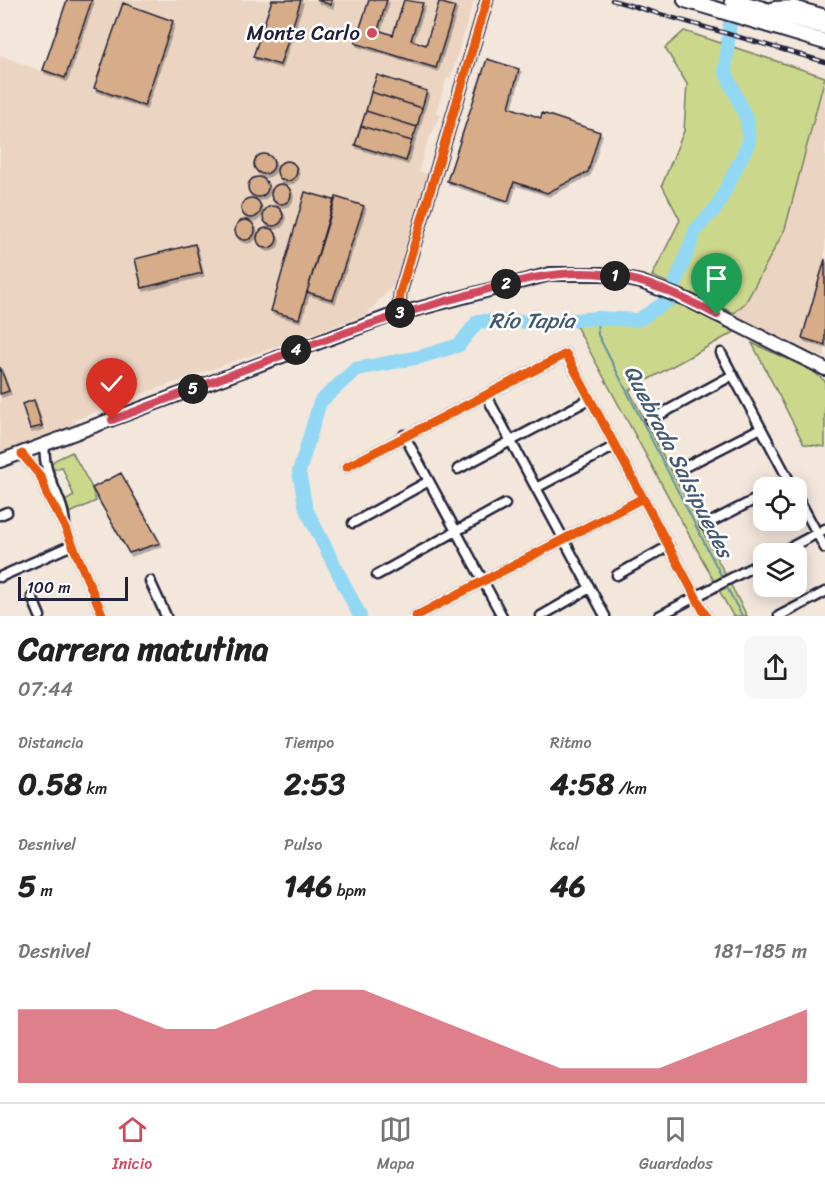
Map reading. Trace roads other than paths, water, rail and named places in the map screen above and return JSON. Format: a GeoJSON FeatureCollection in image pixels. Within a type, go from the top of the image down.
{"type":"FeatureCollection","features":[{"type":"Feature","properties":{"kind":"main road"},"geometry":{"type":"LineString","coordinates":[[685,0],[717,10],[825,27]]}},
{"type":"Feature","properties":{"kind":"main road"},"geometry":{"type":"LineString","coordinates":[[732,0],[760,15],[825,42]]}},
{"type":"Feature","properties":{"kind":"main road"},"geometry":{"type":"LineString","coordinates":[[760,15],[794,8],[825,17]]}},
{"type":"Feature","properties":{"kind":"main road"},"geometry":{"type":"LineString","coordinates":[[760,15],[788,40],[825,50]]}},
{"type":"Feature","properties":{"kind":"main road"},"geometry":{"type":"LineString","coordinates":[[0,461],[399,313],[550,274],[602,274],[624,277],[655,287],[688,300],[825,369]]}},
{"type":"Feature","properties":{"kind":"street"},"geometry":{"type":"LineString","coordinates":[[399,313],[400,294],[487,0]]}},
{"type":"Feature","properties":{"kind":"street"},"geometry":{"type":"LineString","coordinates":[[721,353],[787,477]]}},
{"type":"Feature","properties":{"kind":"street"},"geometry":{"type":"LineString","coordinates":[[346,467],[404,435],[566,354],[706,616]]}},
{"type":"Feature","properties":{"kind":"street"},"geometry":{"type":"LineString","coordinates":[[650,420],[733,375]]}},
{"type":"Feature","properties":{"kind":"street"},"geometry":{"type":"LineString","coordinates":[[486,395],[605,616]]}},
{"type":"Feature","properties":{"kind":"street"},"geometry":{"type":"LineString","coordinates":[[458,469],[590,399]]}},
{"type":"Feature","properties":{"kind":"street"},"geometry":{"type":"LineString","coordinates":[[679,470],[761,428]]}},
{"type":"Feature","properties":{"kind":"street"},"geometry":{"type":"LineString","coordinates":[[404,435],[502,616]]}},
{"type":"Feature","properties":{"kind":"street"},"geometry":{"type":"LineString","coordinates":[[45,445],[45,468],[49,486],[65,517],[65,527],[103,616]]}},
{"type":"Feature","properties":{"kind":"street"},"geometry":{"type":"LineString","coordinates":[[536,488],[615,446]]}},
{"type":"Feature","properties":{"kind":"street"},"geometry":{"type":"LineString","coordinates":[[22,454],[49,486]]}},
{"type":"Feature","properties":{"kind":"street"},"geometry":{"type":"LineString","coordinates":[[353,523],[429,481]]}},
{"type":"Feature","properties":{"kind":"street"},"geometry":{"type":"LineString","coordinates":[[416,616],[643,498]]}},
{"type":"Feature","properties":{"kind":"street"},"geometry":{"type":"LineString","coordinates":[[705,525],[753,501]]}},
{"type":"Feature","properties":{"kind":"street"},"geometry":{"type":"LineString","coordinates":[[377,575],[505,504]]}},
{"type":"Feature","properties":{"kind":"street"},"geometry":{"type":"LineString","coordinates":[[807,510],[821,531],[825,548]]}},
{"type":"Feature","properties":{"kind":"street"},"geometry":{"type":"LineString","coordinates":[[799,543],[821,531]]}},
{"type":"Feature","properties":{"kind":"street"},"geometry":{"type":"LineString","coordinates":[[0,577],[72,545]]}},
{"type":"Feature","properties":{"kind":"street"},"geometry":{"type":"LineString","coordinates":[[616,575],[669,546]]}},
{"type":"Feature","properties":{"kind":"street"},"geometry":{"type":"LineString","coordinates":[[659,616],[753,567]]}},
{"type":"Feature","properties":{"kind":"street"},"geometry":{"type":"LineString","coordinates":[[150,581],[166,616]]}},
{"type":"Feature","properties":{"kind":"street"},"geometry":{"type":"LineString","coordinates":[[541,616],[590,588]]}},
{"type":"Feature","properties":{"kind":"street"},"geometry":{"type":"LineString","coordinates":[[779,616],[825,592]]}},
{"type":"Feature","properties":{"kind":"street"},"geometry":{"type":"LineString","coordinates":[[32,597],[40,616]]}},
{"type":"Feature","properties":{"kind":"waterway","name":"Río Tapia"},"geometry":{"type":"LineString","coordinates":[[360,616],[306,509],[299,472],[320,402],[356,369],[420,357],[459,345],[478,321],[554,322],[597,318],[638,320],[669,300],[696,229],[717,207],[749,142],[747,120],[725,71],[730,24],[736,5]]}},
{"type":"Feature","properties":{"kind":"waterway","name":"Quebrada Salsipuedes"},"geometry":{"type":"LineString","coordinates":[[597,318],[598,335],[723,579]]}},
{"type":"Feature","properties":{"kind":"waterway","name":"Quebrada Salsipuedes"},"geometry":{"type":"LineString","coordinates":[[725,584],[742,616]]}},
{"type":"Feature","properties":{"kind":"railway"},"geometry":{"type":"LineString","coordinates":[[612,0],[825,62]]}},
{"type":"Feature","properties":{"kind":"place","name":"Monte Carlo"},"geometry":{"type":"Point","coordinates":[372,33]}}]}
